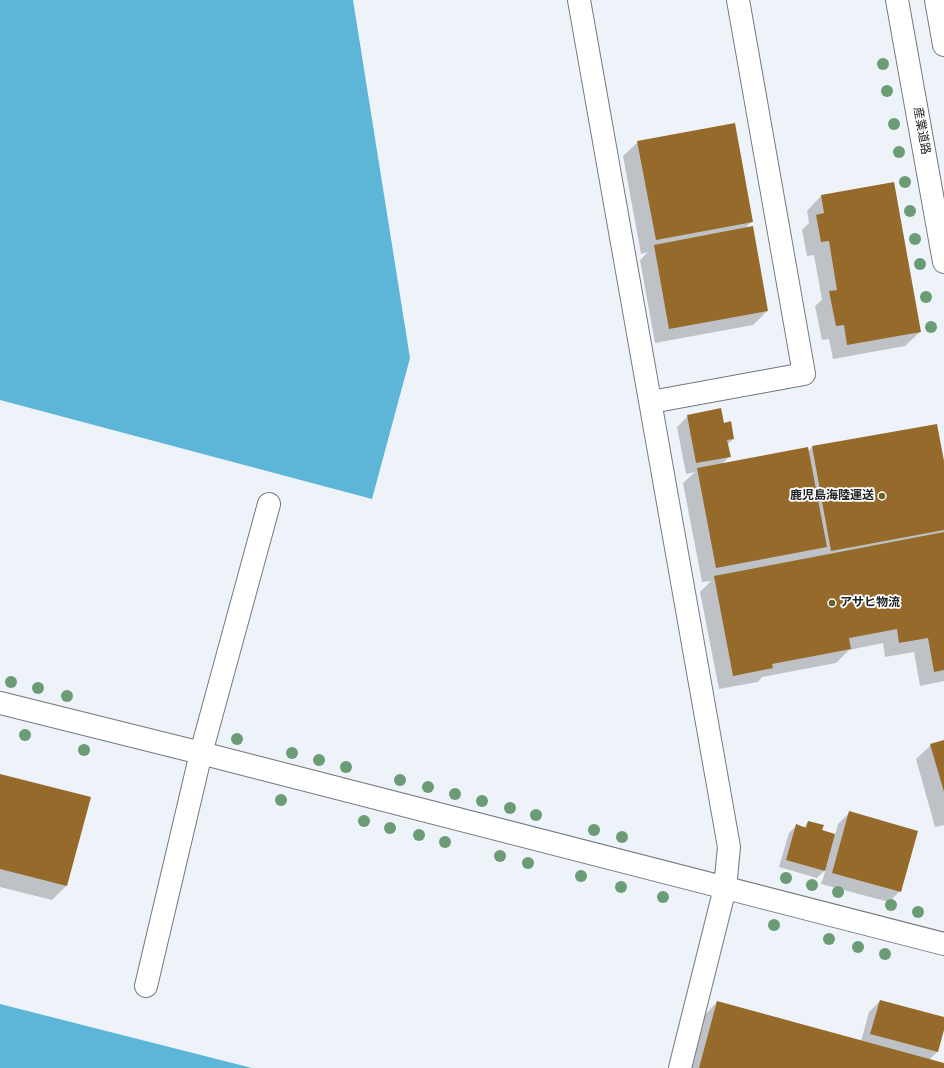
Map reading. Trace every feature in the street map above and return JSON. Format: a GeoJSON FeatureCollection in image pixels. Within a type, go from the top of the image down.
{"type":"FeatureCollection","features":[{"type":"Feature","properties":{"kind":"street"},"geometry":{"type":"LineString","coordinates":[[579,0],[730,847],[726,888],[680,1068]]}},
{"type":"Feature","properties":{"kind":"street"},"geometry":{"type":"LineString","coordinates":[[651,402],[804,374],[738,0]]}},
{"type":"Feature","properties":{"kind":"street","name":"産業道路"},"geometry":{"type":"LineString","coordinates":[[897,0],[944,262]]}},
{"type":"Feature","properties":{"kind":"street"},"geometry":{"type":"LineString","coordinates":[[936,0],[944,45]]}},
{"type":"Feature","properties":{"kind":"street"},"geometry":{"type":"LineString","coordinates":[[146,986],[201,753],[269,504]]}},
{"type":"Feature","properties":{"kind":"street"},"geometry":{"type":"LineString","coordinates":[[0,703],[201,753],[944,944]]}},
{"type":"Feature","properties":{"kind":"water"},"geometry":{"type":"Polygon","coordinates":[[[0,0],[353,0],[410,358],[372,499],[0,400],[0,0]]]}},
{"type":"Feature","properties":{"kind":"water"},"geometry":{"type":"Polygon","coordinates":[[[0,1004],[252,1068],[0,1068],[0,1004]]]}},
{"type":"Feature","properties":{"kind":"building"},"geometry":{"type":"Polygon","coordinates":[[[735,123],[753,222],[656,240],[637,141],[735,123]]]}},
{"type":"Feature","properties":{"kind":"building"},"geometry":{"type":"Polygon","coordinates":[[[894,182],[921,332],[847,345],[844,325],[836,326],[829,291],[837,290],[829,241],[821,242],[816,215],[824,213],[821,195],[894,182]]]}},
{"type":"Feature","properties":{"kind":"building"},"geometry":{"type":"Polygon","coordinates":[[[753,226],[768,311],[669,329],[654,245],[753,226]]]}},
{"type":"Feature","properties":{"kind":"building"},"geometry":{"type":"Polygon","coordinates":[[[721,408],[724,423],[731,421],[734,439],[727,440],[731,457],[696,463],[687,415],[721,408]]]}},
{"type":"Feature","properties":{"kind":"building","name":"鹿児島海陸運送"},"geometry":{"type":"Polygon","coordinates":[[[937,424],[944,461],[944,530],[831,551],[812,446],[937,424]]]}},
{"type":"Feature","properties":{"kind":"building"},"geometry":{"type":"Polygon","coordinates":[[[808,447],[827,547],[716,568],[697,468],[808,447]]]}},
{"type":"Feature","properties":{"kind":"building","name":"アサヒ物流"},"geometry":{"type":"Polygon","coordinates":[[[944,532],[944,670],[934,672],[928,638],[899,643],[897,629],[849,638],[851,649],[772,664],[773,668],[733,676],[714,576],[944,532]]]}},
{"type":"Feature","properties":{"kind":"building"},"geometry":{"type":"Polygon","coordinates":[[[944,740],[944,792],[930,744],[944,740]]]}},
{"type":"Feature","properties":{"kind":"building"},"geometry":{"type":"Polygon","coordinates":[[[0,774],[91,797],[67,886],[0,869],[0,774]]]}},
{"type":"Feature","properties":{"kind":"building"},"geometry":{"type":"Polygon","coordinates":[[[849,811],[918,831],[901,892],[832,873],[849,811]]]}},
{"type":"Feature","properties":{"kind":"building"},"geometry":{"type":"Polygon","coordinates":[[[808,821],[824,825],[822,830],[835,834],[825,871],[786,860],[796,824],[806,828],[808,821]]]}},
{"type":"Feature","properties":{"kind":"building"},"geometry":{"type":"Polygon","coordinates":[[[880,1000],[944,1017],[944,1030],[938,1052],[870,1034],[880,1000]]]}},
{"type":"Feature","properties":{"kind":"building"},"geometry":{"type":"Polygon","coordinates":[[[717,1001],[944,1063],[944,1068],[699,1068],[717,1001]]]}},
{"type":"Feature","properties":{"kind":"place","name":"鹿児島海陸運送"},"geometry":{"type":"Point","coordinates":[882,496]}},
{"type":"Feature","properties":{"kind":"place","name":"アサヒ物流"},"geometry":{"type":"Point","coordinates":[832,603]}}]}
